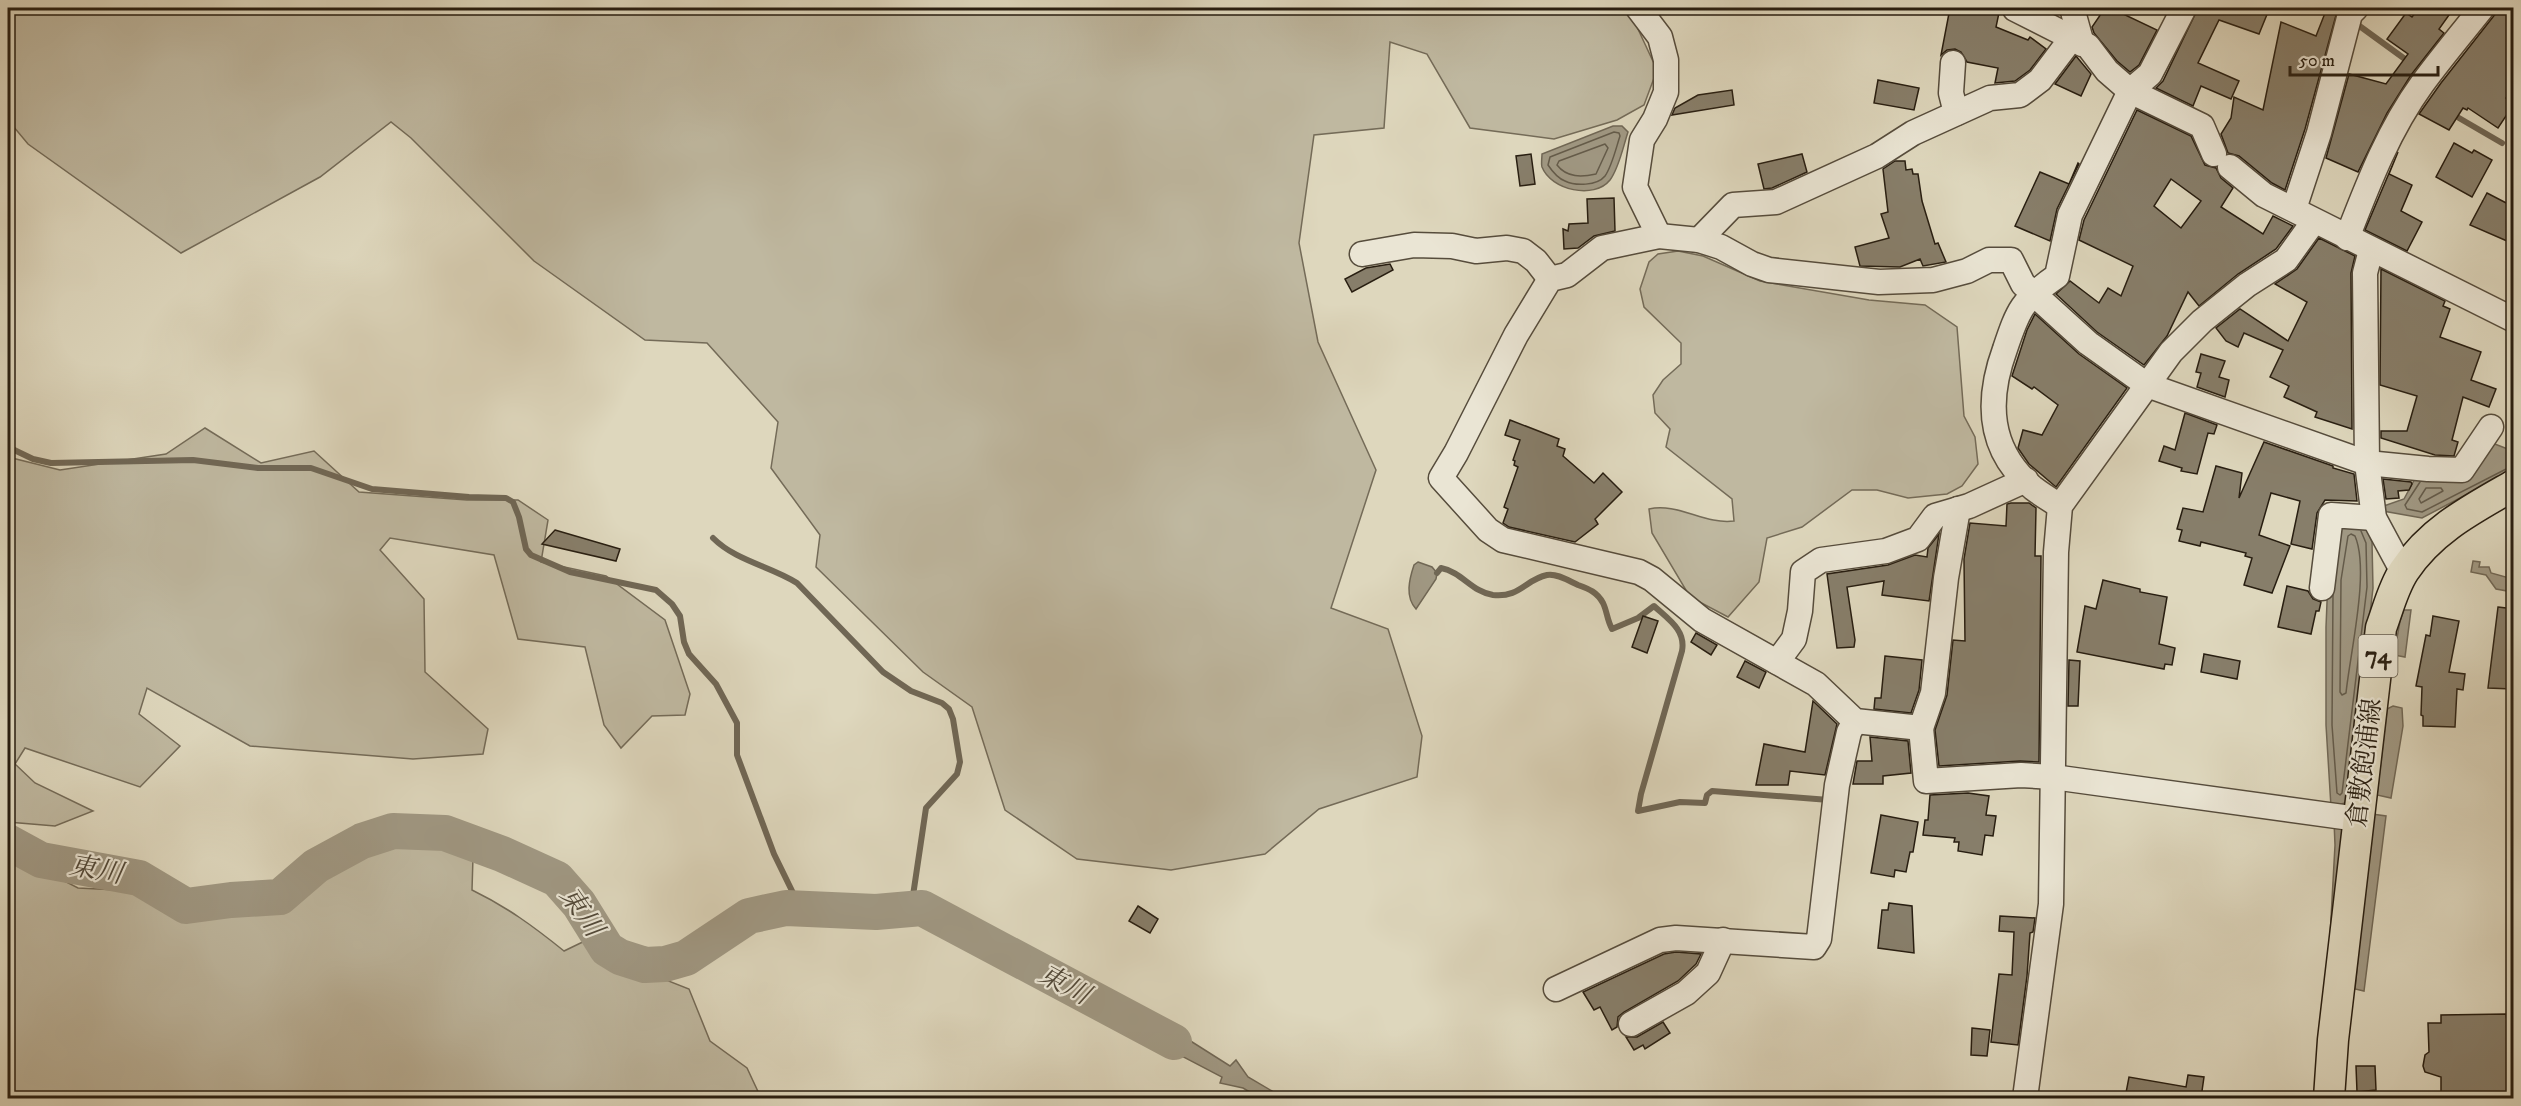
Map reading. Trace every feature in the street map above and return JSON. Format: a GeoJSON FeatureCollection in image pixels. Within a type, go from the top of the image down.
{"type":"FeatureCollection","features":[{"type":"Feature","properties":{"kind":"main road","name":"倉敷飽浦線"},"geometry":{"type":"LineString","coordinates":[[2329,1098],[2333,1040],[2381,628],[2403,572],[2430,539],[2457,518],[2514,485]]}},
{"type":"Feature","properties":{"kind":"street"},"geometry":{"type":"LineString","coordinates":[[1638,8],[1659,38],[1666,60],[1666,92],[1655,119],[1642,140],[1635,187],[1659,236]]}},
{"type":"Feature","properties":{"kind":"street"},"geometry":{"type":"LineString","coordinates":[[2072,8],[2077,42]]}},
{"type":"Feature","properties":{"kind":"street"},"geometry":{"type":"LineString","coordinates":[[2060,506],[2033,488],[2026,480],[2010,461],[1995,429],[1992,398],[1998,368],[2016,315],[2033,292],[2057,276],[2070,215],[2130,91],[2150,74],[2184,8]]}},
{"type":"Feature","properties":{"kind":"street"},"geometry":{"type":"LineString","coordinates":[[2347,238],[2376,163],[2397,125],[2421,85],[2482,8]]}},
{"type":"Feature","properties":{"kind":"street"},"geometry":{"type":"LineString","coordinates":[[2015,9],[2088,46],[2107,70],[2130,91],[2202,126],[2222,160],[2264,195],[2514,320]]}},
{"type":"Feature","properties":{"kind":"street"},"geometry":{"type":"LineString","coordinates":[[2025,1098],[2051,904],[2056,552],[2060,506],[2171,352],[2202,321],[2247,285],[2286,260],[2304,215],[2319,133],[2350,10]]}},
{"type":"Feature","properties":{"kind":"street"},"geometry":{"type":"LineString","coordinates":[[1699,240],[1733,205],[1776,202],[1877,156],[1913,133],[1990,98],[2020,95],[2040,80],[2077,42]]}},
{"type":"Feature","properties":{"kind":"street"},"geometry":{"type":"LineString","coordinates":[[1953,63],[1951,93],[1956,113]]}},
{"type":"Feature","properties":{"kind":"street"},"geometry":{"type":"LineString","coordinates":[[1921,728],[1855,721],[1816,684],[1702,621],[1652,579],[1638,572],[1503,540],[1488,530],[1441,478],[1516,335],[1550,279],[1567,275],[1602,248],[1659,236],[1699,240],[1720,247],[1769,270],[1879,282],[1933,280],[1967,272],[1989,260],[2011,260],[2023,284],[2088,343],[2148,385],[2367,463],[2428,470],[2462,470],[2491,427]]}},
{"type":"Feature","properties":{"kind":"street"},"geometry":{"type":"LineString","coordinates":[[1362,254],[1414,245],[1452,246],[1476,251],[1507,248],[1522,251],[1536,261],[1550,279]]}},
{"type":"Feature","properties":{"kind":"street"},"geometry":{"type":"LineString","coordinates":[[2371,250],[2365,273],[2367,463],[2374,518],[2403,572]]}},
{"type":"Feature","properties":{"kind":"street"},"geometry":{"type":"LineString","coordinates":[[1777,662],[1794,639],[1800,611],[1803,572],[1821,560],[1886,551],[1918,539],[1935,516],[1958,509],[2026,480]]}},
{"type":"Feature","properties":{"kind":"street"},"geometry":{"type":"LineString","coordinates":[[1958,509],[1946,578],[1933,693],[1921,728],[1926,781],[2021,775],[2054,777],[2358,819]]}},
{"type":"Feature","properties":{"kind":"street"},"geometry":{"type":"LineString","coordinates":[[2322,588],[2331,515],[2374,518]]}},
{"type":"Feature","properties":{"kind":"street"},"geometry":{"type":"LineString","coordinates":[[1556,990],[1660,940],[1676,938],[1723,940],[1814,947],[1819,939],[1837,785],[1849,732],[1855,721]]}},
{"type":"Feature","properties":{"kind":"street"},"geometry":{"type":"LineString","coordinates":[[1631,1024],[1686,993],[1708,973],[1723,940]]}},
{"type":"Feature","properties":{"kind":"shaded area"},"geometry":{"type":"Polygon","coordinates":[[[8,8],[1621,8],[1631,14],[1657,70],[1644,105],[1617,120],[1554,139],[1470,128],[1427,54],[1390,42],[1384,128],[1314,135],[1299,243],[1318,342],[1376,470],[1331,608],[1388,629],[1422,736],[1417,777],[1319,809],[1265,854],[1171,870],[1077,859],[1005,810],[972,707],[923,672],[816,567],[820,535],[771,468],[778,422],[707,343],[645,340],[534,261],[411,138],[391,122],[320,177],[181,253],[28,144],[8,120],[8,8]]]}},
{"type":"Feature","properties":{"kind":"shaded area"},"geometry":{"type":"Polygon","coordinates":[[[1678,251],[1703,256],[1760,281],[1869,300],[1925,305],[1957,327],[1964,416],[1975,437],[1978,464],[1962,486],[1947,494],[1908,498],[1877,490],[1852,490],[1802,527],[1767,538],[1759,582],[1728,617],[1690,597],[1652,533],[1649,509],[1670,508],[1712,520],[1734,521],[1732,499],[1666,447],[1670,429],[1655,413],[1653,395],[1663,380],[1681,364],[1681,343],[1644,307],[1640,289],[1649,262],[1658,254],[1678,251]]]}},
{"type":"Feature","properties":{"kind":"shaded area"},"geometry":{"type":"Polygon","coordinates":[[[205,428],[261,463],[314,451],[359,492],[467,500],[518,500],[548,520],[541,562],[606,576],[665,620],[690,694],[685,715],[652,716],[621,748],[604,725],[585,647],[518,639],[494,555],[390,538],[380,550],[424,599],[425,672],[488,729],[483,754],[413,759],[250,746],[147,688],[139,714],[180,746],[140,787],[25,748],[15,764],[35,783],[93,811],[55,826],[8,822],[8,457],[60,470],[166,454],[205,428]]]}},
{"type":"Feature","properties":{"kind":"shaded area"},"geometry":{"type":"Polygon","coordinates":[[[409,841],[473,857],[472,890],[520,918],[564,951],[593,937],[605,956],[689,989],[710,1041],[747,1068],[761,1098],[8,1098],[8,852],[78,888],[138,891],[181,916],[287,905],[366,853],[409,841]]]}},
{"type":"Feature","properties":{"kind":"water"},"geometry":{"type":"Polygon","coordinates":[[[1613,126],[1622,126],[1628,132],[1616,170],[1603,186],[1594,190],[1573,190],[1554,182],[1547,175],[1542,167],[1542,154],[1613,126]]]}},
{"type":"Feature","properties":{"kind":"water"},"geometry":{"type":"Polygon","coordinates":[[[2487,441],[2513,451],[2513,470],[2422,518],[2383,511],[2381,507],[2404,499],[2417,475],[2465,474],[2487,441]]]}},
{"type":"Feature","properties":{"kind":"water"},"geometry":{"type":"Polygon","coordinates":[[[2339,523],[2364,523],[2372,542],[2373,588],[2348,802],[2331,807],[2326,725],[2326,627],[2328,578],[2339,523]]]}},
{"type":"Feature","properties":{"kind":"water"},"geometry":{"type":"Polygon","coordinates":[[[2473,561],[2480,562],[2479,567],[2489,567],[2491,573],[2513,579],[2513,592],[2496,589],[2486,575],[2471,572],[2473,561]]]}},
{"type":"Feature","properties":{"kind":"water"},"geometry":{"type":"Polygon","coordinates":[[[1418,562],[1432,567],[1437,573],[1436,579],[1416,609],[1410,599],[1409,588],[1414,565],[1418,562]]]}},
{"type":"Feature","properties":{"kind":"water"},"geometry":{"type":"Polygon","coordinates":[[[2404,610],[2411,610],[2405,657],[2394,655],[2404,610]]]}},
{"type":"Feature","properties":{"kind":"water"},"geometry":{"type":"Polygon","coordinates":[[[2393,706],[2402,708],[2403,726],[2391,798],[2377,795],[2387,709],[2393,706]]]}},
{"type":"Feature","properties":{"kind":"water"},"geometry":{"type":"Polygon","coordinates":[[[2372,814],[2386,816],[2364,991],[2355,989],[2372,814]]]}},
{"type":"Feature","properties":{"kind":"water"},"geometry":{"type":"Polygon","coordinates":[[[2334,821],[2345,829],[2329,955],[2335,845],[2334,821]]]}},
{"type":"Feature","properties":{"kind":"water"},"geometry":{"type":"Polygon","coordinates":[[[1133,1013],[1189,1040],[1230,1066],[1236,1060],[1248,1077],[1284,1098],[1260,1098],[1243,1088],[1220,1083],[1222,1077],[1128,1028],[1133,1013]]]}},
{"type":"Feature","properties":{"kind":"building"},"geometry":{"type":"Polygon","coordinates":[[[1950,8],[2000,8],[1996,27],[2028,40],[2030,37],[2046,49],[2030,70],[2015,81],[1995,83],[1998,68],[1967,62],[1961,52],[1955,49],[1947,50],[1941,55],[1950,8]]]}},
{"type":"Feature","properties":{"kind":"building"},"geometry":{"type":"Polygon","coordinates":[[[2105,8],[2125,8],[2121,13],[2157,30],[2139,65],[2130,72],[2117,61],[2094,33],[2092,27],[2105,8]]]}},
{"type":"Feature","properties":{"kind":"building"},"geometry":{"type":"Polygon","coordinates":[[[2198,8],[2255,8],[2268,12],[2259,34],[2219,20],[2198,63],[2239,81],[2231,99],[2201,86],[2193,106],[2156,88],[2163,81],[2198,8]]]}},
{"type":"Feature","properties":{"kind":"building"},"geometry":{"type":"Polygon","coordinates":[[[2327,8],[2338,8],[2305,129],[2285,190],[2272,183],[2239,156],[2228,153],[2221,134],[2231,118],[2234,97],[2263,110],[2281,22],[2316,36],[2327,8]]]}},
{"type":"Feature","properties":{"kind":"building"},"geometry":{"type":"Polygon","coordinates":[[[2419,8],[2454,8],[2439,29],[2444,33],[2411,75],[2387,113],[2358,172],[2326,158],[2349,74],[2386,84],[2408,54],[2387,39],[2406,13],[2412,17],[2419,8]]]}},
{"type":"Feature","properties":{"kind":"building"},"geometry":{"type":"Polygon","coordinates":[[[2500,8],[2514,8],[2514,85],[2506,98],[2514,104],[2498,128],[2468,108],[2467,110],[2463,108],[2449,130],[2419,114],[2441,83],[2500,8]]]}},
{"type":"Feature","properties":{"kind":"building"},"geometry":{"type":"Polygon","coordinates":[[[2076,56],[2091,74],[2081,96],[2055,84],[2076,56]]]}},
{"type":"Feature","properties":{"kind":"building"},"geometry":{"type":"Polygon","coordinates":[[[1878,80],[1919,88],[1914,110],[1874,103],[1878,80]]]}},
{"type":"Feature","properties":{"kind":"building"},"geometry":{"type":"Polygon","coordinates":[[[1732,90],[1734,105],[1672,115],[1675,108],[1698,95],[1732,90]]]}},
{"type":"Feature","properties":{"kind":"building"},"geometry":{"type":"Polygon","coordinates":[[[2137,110],[2191,136],[2205,165],[2216,168],[2221,178],[2233,188],[2221,207],[2263,234],[2273,216],[2293,226],[2276,249],[2238,274],[2199,306],[2188,292],[2167,336],[2144,365],[2097,332],[2056,294],[2070,281],[2099,303],[2108,288],[2121,296],[2133,266],[2079,240],[2084,220],[2137,110]],[[2171,179],[2154,206],[2181,228],[2201,201],[2171,179]]]}},
{"type":"Feature","properties":{"kind":"building"},"geometry":{"type":"Polygon","coordinates":[[[2454,143],[2492,160],[2472,197],[2436,177],[2454,143]]]}},
{"type":"Feature","properties":{"kind":"building"},"geometry":{"type":"Polygon","coordinates":[[[2398,152],[2389,174],[2412,185],[2401,211],[2422,222],[2407,251],[2365,230],[2398,152]]]}},
{"type":"Feature","properties":{"kind":"building"},"geometry":{"type":"Polygon","coordinates":[[[1531,154],[1535,184],[1520,186],[1516,156],[1531,154]]]}},
{"type":"Feature","properties":{"kind":"building"},"geometry":{"type":"Polygon","coordinates":[[[1802,154],[1807,172],[1772,188],[1764,189],[1758,164],[1802,154]]]}},
{"type":"Feature","properties":{"kind":"building"},"geometry":{"type":"Polygon","coordinates":[[[1895,161],[1905,161],[1906,170],[1912,169],[1913,174],[1918,174],[1922,201],[1935,244],[1938,243],[1946,262],[1923,266],[1920,259],[1900,267],[1860,266],[1855,247],[1889,238],[1881,214],[1888,212],[1883,169],[1895,161]]]}},
{"type":"Feature","properties":{"kind":"building"},"geometry":{"type":"Polygon","coordinates":[[[2079,164],[2057,209],[2050,241],[2015,226],[2040,172],[2069,184],[2079,164]]]}},
{"type":"Feature","properties":{"kind":"building"},"geometry":{"type":"Polygon","coordinates":[[[2487,193],[2514,207],[2514,244],[2470,225],[2487,193]]]}},
{"type":"Feature","properties":{"kind":"building"},"geometry":{"type":"Polygon","coordinates":[[[1614,198],[1615,231],[1594,236],[1578,248],[1564,249],[1563,229],[1568,231],[1569,224],[1588,223],[1587,199],[1614,198]]]}},
{"type":"Feature","properties":{"kind":"building"},"geometry":{"type":"Polygon","coordinates":[[[2319,238],[2355,256],[2351,273],[2352,429],[2315,417],[2317,412],[2284,397],[2289,386],[2270,377],[2283,350],[2244,333],[2238,347],[2226,341],[2216,328],[2240,309],[2288,341],[2307,302],[2275,284],[2297,269],[2319,238]]]}},
{"type":"Feature","properties":{"kind":"building"},"geometry":{"type":"Polygon","coordinates":[[[1390,264],[1393,270],[1352,292],[1345,279],[1366,268],[1390,264]]]}},
{"type":"Feature","properties":{"kind":"building"},"geometry":{"type":"Polygon","coordinates":[[[2381,269],[2445,301],[2443,306],[2450,309],[2440,337],[2481,352],[2471,380],[2496,389],[2489,407],[2463,397],[2452,440],[2458,442],[2454,456],[2435,455],[2381,438],[2381,431],[2407,431],[2417,396],[2380,385],[2381,269]]]}},
{"type":"Feature","properties":{"kind":"building"},"geometry":{"type":"Polygon","coordinates":[[[2035,314],[2079,354],[2127,388],[2056,487],[2029,464],[2018,448],[2023,430],[2042,435],[2058,405],[2034,387],[2032,389],[2012,376],[2027,330],[2035,314]]]}},
{"type":"Feature","properties":{"kind":"building"},"geometry":{"type":"Polygon","coordinates":[[[2201,354],[2225,361],[2219,377],[2229,380],[2225,397],[2197,387],[2201,373],[2196,372],[2201,354]]]}},
{"type":"Feature","properties":{"kind":"building"},"geometry":{"type":"Polygon","coordinates":[[[2185,413],[2217,425],[2214,434],[2208,433],[2197,474],[2181,471],[2182,468],[2159,461],[2164,446],[2175,450],[2185,413]]]}},
{"type":"Feature","properties":{"kind":"building"},"geometry":{"type":"Polygon","coordinates":[[[1510,420],[1559,439],[1557,446],[1565,449],[1563,456],[1594,483],[1603,473],[1622,492],[1595,519],[1598,524],[1575,542],[1509,527],[1503,523],[1508,509],[1504,507],[1518,467],[1514,465],[1513,460],[1520,440],[1505,435],[1510,420]]]}},
{"type":"Feature","properties":{"kind":"building"},"geometry":{"type":"Polygon","coordinates":[[[2264,442],[2354,474],[2357,501],[2325,500],[2317,513],[2312,549],[2291,544],[2300,501],[2271,493],[2259,535],[2290,546],[2272,593],[2244,585],[2252,558],[2245,556],[2246,553],[2201,542],[2200,546],[2179,541],[2182,530],[2177,529],[2183,508],[2203,512],[2216,466],[2242,473],[2239,498],[2264,442]]]}},
{"type":"Feature","properties":{"kind":"building"},"geometry":{"type":"Polygon","coordinates":[[[2383,479],[2411,482],[2412,484],[2409,490],[2398,491],[2399,498],[2386,499],[2383,479]]]}},
{"type":"Feature","properties":{"kind":"building"},"geometry":{"type":"Polygon","coordinates":[[[2029,503],[2036,508],[2035,556],[2041,556],[2039,762],[1939,766],[1935,730],[1947,695],[1953,640],[1965,641],[1964,559],[1970,523],[2006,526],[2007,504],[2029,503]]]}},
{"type":"Feature","properties":{"kind":"building"},"geometry":{"type":"Polygon","coordinates":[[[555,530],[620,549],[616,561],[542,544],[555,530]]]}},
{"type":"Feature","properties":{"kind":"building"},"geometry":{"type":"Polygon","coordinates":[[[1939,534],[1929,601],[1882,595],[1884,581],[1847,587],[1855,640],[1854,647],[1837,648],[1827,574],[1888,565],[1915,555],[1927,557],[1928,548],[1939,534]]]}},
{"type":"Feature","properties":{"kind":"building"},"geometry":{"type":"Polygon","coordinates":[[[2103,580],[2140,589],[2140,592],[2167,597],[2159,644],[2175,648],[2172,665],[2165,664],[2164,669],[2077,652],[2085,606],[2096,609],[2103,580]]]}},
{"type":"Feature","properties":{"kind":"building"},"geometry":{"type":"Polygon","coordinates":[[[2287,586],[2308,591],[2313,599],[2321,602],[2319,611],[2316,611],[2311,634],[2278,627],[2287,586]]]}},
{"type":"Feature","properties":{"kind":"building"},"geometry":{"type":"Polygon","coordinates":[[[2498,607],[2514,609],[2512,689],[2488,688],[2498,607]]]}},
{"type":"Feature","properties":{"kind":"building"},"geometry":{"type":"Polygon","coordinates":[[[1643,616],[1658,621],[1647,653],[1632,647],[1643,616]]]}},
{"type":"Feature","properties":{"kind":"building"},"geometry":{"type":"Polygon","coordinates":[[[2433,616],[2459,621],[2449,672],[2465,674],[2463,690],[2457,689],[2455,727],[2423,726],[2422,687],[2416,686],[2426,635],[2430,636],[2433,616]]]}},
{"type":"Feature","properties":{"kind":"building"},"geometry":{"type":"Polygon","coordinates":[[[1696,633],[1717,645],[1711,655],[1691,642],[1696,633]]]}},
{"type":"Feature","properties":{"kind":"building"},"geometry":{"type":"Polygon","coordinates":[[[2204,654],[2240,661],[2237,679],[2201,672],[2204,654]]]}},
{"type":"Feature","properties":{"kind":"building"},"geometry":{"type":"Polygon","coordinates":[[[1885,656],[1922,660],[1919,690],[1911,713],[1874,709],[1875,698],[1881,698],[1885,656]]]}},
{"type":"Feature","properties":{"kind":"building"},"geometry":{"type":"Polygon","coordinates":[[[2069,660],[2080,661],[2078,706],[2068,706],[2069,660]]]}},
{"type":"Feature","properties":{"kind":"building"},"geometry":{"type":"Polygon","coordinates":[[[1745,661],[1766,672],[1759,688],[1737,677],[1745,661]]]}},
{"type":"Feature","properties":{"kind":"building"},"geometry":{"type":"Polygon","coordinates":[[[1813,701],[1837,724],[1825,775],[1790,771],[1788,785],[1756,785],[1764,744],[1805,752],[1813,701]]]}},
{"type":"Feature","properties":{"kind":"building"},"geometry":{"type":"Polygon","coordinates":[[[1870,737],[1908,741],[1911,773],[1883,776],[1883,784],[1853,784],[1857,761],[1872,761],[1870,737]]]}},
{"type":"Feature","properties":{"kind":"building"},"geometry":{"type":"Polygon","coordinates":[[[1968,793],[1989,796],[1986,815],[1996,816],[1993,836],[1985,835],[1982,855],[1958,851],[1959,842],[1954,842],[1955,838],[1923,835],[1925,820],[1928,820],[1930,795],[1968,793]]]}},
{"type":"Feature","properties":{"kind":"building"},"geometry":{"type":"Polygon","coordinates":[[[1881,815],[1918,822],[1913,852],[1910,852],[1906,872],[1895,870],[1894,877],[1871,873],[1881,815]]]}},
{"type":"Feature","properties":{"kind":"building"},"geometry":{"type":"Polygon","coordinates":[[[1889,903],[1912,906],[1914,953],[1878,948],[1882,910],[1888,910],[1889,903]]]}},
{"type":"Feature","properties":{"kind":"building"},"geometry":{"type":"Polygon","coordinates":[[[1138,906],[1158,919],[1150,933],[1129,921],[1138,906]]]}},
{"type":"Feature","properties":{"kind":"building"},"geometry":{"type":"Polygon","coordinates":[[[2000,916],[2035,918],[2033,932],[2030,933],[2018,1045],[1991,1042],[1999,974],[2012,975],[2014,932],[1999,931],[2000,916]]]}},
{"type":"Feature","properties":{"kind":"building"},"geometry":{"type":"Polygon","coordinates":[[[1676,952],[1701,954],[1696,964],[1678,981],[1618,1017],[1617,1027],[1612,1030],[1600,1007],[1594,1010],[1583,992],[1664,954],[1676,952]]]}},
{"type":"Feature","properties":{"kind":"building"},"geometry":{"type":"Polygon","coordinates":[[[2506,1014],[2507,1021],[2514,1021],[2514,1098],[2441,1098],[2441,1077],[2425,1072],[2423,1066],[2425,1055],[2429,1052],[2428,1023],[2441,1023],[2441,1015],[2506,1014]]]}},
{"type":"Feature","properties":{"kind":"building"},"geometry":{"type":"Polygon","coordinates":[[[1663,1022],[1670,1033],[1645,1049],[1643,1045],[1634,1050],[1626,1037],[1637,1037],[1663,1022]]]}},
{"type":"Feature","properties":{"kind":"building"},"geometry":{"type":"Polygon","coordinates":[[[1972,1028],[1990,1030],[1987,1056],[1971,1055],[1972,1028]]]}},
{"type":"Feature","properties":{"kind":"building"},"geometry":{"type":"Polygon","coordinates":[[[2356,1066],[2375,1066],[2376,1090],[2357,1092],[2356,1066]]]}},
{"type":"Feature","properties":{"kind":"building"},"geometry":{"type":"Polygon","coordinates":[[[2188,1075],[2204,1077],[2201,1098],[2125,1098],[2129,1077],[2186,1087],[2188,1075]]]}},
{"type":"Feature","properties":{"kind":"waterway"},"geometry":{"type":"LineString","coordinates":[[2354,22],[2409,62]]}},
{"type":"Feature","properties":{"kind":"waterway"},"geometry":{"type":"LineString","coordinates":[[2459,118],[2502,143]]}},
{"type":"Feature","properties":{"kind":"waterway"},"geometry":{"type":"LineString","coordinates":[[8,447],[33,459],[51,463],[193,460],[258,468],[311,468],[372,489],[506,498],[513,502],[526,549],[531,555],[570,572],[656,590],[672,604],[680,616],[684,642],[689,654],[716,684],[737,723],[737,755],[774,854],[795,897],[805,908]]}},
{"type":"Feature","properties":{"kind":"waterway"},"geometry":{"type":"LineString","coordinates":[[713,538],[743,558],[797,583],[883,672],[911,691],[942,703],[949,709],[953,719],[960,762],[957,774],[926,808],[911,909]]}},
{"type":"Feature","properties":{"kind":"waterway"},"geometry":{"type":"LineString","coordinates":[[1437,573],[1441,568],[1448,570],[1479,590],[1493,595],[1510,594],[1540,577],[1555,575],[1598,596],[1612,629],[1638,618],[1654,606],[1670,620],[1679,631],[1683,644],[1682,651],[1638,811],[1680,802],[1705,803],[1707,795],[1712,791],[1829,800]]}},
{"type":"Feature","properties":{"kind":"waterway","name":"東川"},"geometry":{"type":"LineString","coordinates":[[8,842],[41,860],[139,878],[186,906],[280,897],[316,866],[362,841],[393,831],[445,833],[502,854],[557,879],[579,904],[607,949],[620,957],[645,965],[665,964],[686,958],[749,916],[786,908],[876,912],[922,908],[1174,1042]]}}]}
